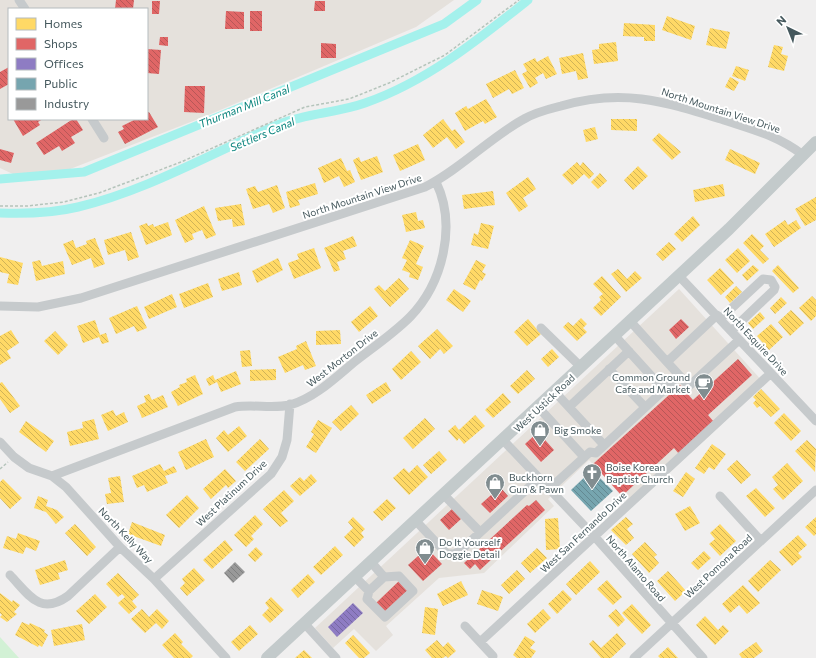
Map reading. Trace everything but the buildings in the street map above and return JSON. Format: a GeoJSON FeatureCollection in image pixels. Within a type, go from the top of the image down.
{"type":"FeatureCollection","features":[{"type":"Feature","properties":{"kind":"main road","name":"West Ustick Road"},"geometry":{"type":"LineString","coordinates":[[267,658],[679,276],[729,229],[816,142]]}},
{"type":"Feature","properties":{"kind":"street","name":"North Mountain View Drive"},"geometry":{"type":"LineString","coordinates":[[0,306],[38,307],[81,298],[425,187],[436,182],[525,118],[570,103],[600,98],[627,97],[669,103],[769,134],[786,143],[803,155]]}},
{"type":"Feature","properties":{"kind":"street"},"geometry":{"type":"LineString","coordinates":[[93,120],[104,138]]}},
{"type":"Feature","properties":{"kind":"street","name":"West Morton Drive"},"geometry":{"type":"LineString","coordinates":[[52,476],[235,407],[249,405],[272,407],[290,404],[318,392],[410,317],[429,293],[440,267],[445,241],[445,206],[443,196],[436,182]]}},
{"type":"Feature","properties":{"kind":"street","name":"North Esquire Drive"},"geometry":{"type":"LineString","coordinates":[[679,276],[816,421]]}},
{"type":"Feature","properties":{"kind":"street"},"geometry":{"type":"LineString","coordinates":[[667,362],[763,279],[770,280],[775,287],[774,290],[731,331]]}},
{"type":"Feature","properties":{"kind":"street"},"geometry":{"type":"LineString","coordinates":[[630,322],[689,386],[740,340]]}},
{"type":"Feature","properties":{"kind":"street"},"geometry":{"type":"LineString","coordinates":[[541,328],[548,333],[581,367]]}},
{"type":"Feature","properties":{"kind":"street"},"geometry":{"type":"LineString","coordinates":[[615,336],[664,390]]}},
{"type":"Feature","properties":{"kind":"street"},"geometry":{"type":"LineString","coordinates":[[569,407],[629,351]]}},
{"type":"Feature","properties":{"kind":"street"},"geometry":{"type":"LineString","coordinates":[[609,369],[645,407]]}},
{"type":"Feature","properties":{"kind":"street","name":"West San Fernando Drive"},"geometry":{"type":"LineString","coordinates":[[480,642],[771,373]]}},
{"type":"Feature","properties":{"kind":"street"},"geometry":{"type":"LineString","coordinates":[[549,489],[590,452],[596,452],[680,376]]}},
{"type":"Feature","properties":{"kind":"street"},"geometry":{"type":"LineString","coordinates":[[555,392],[604,445]]}},
{"type":"Feature","properties":{"kind":"street","name":"West Platinum Drive"},"geometry":{"type":"LineString","coordinates":[[154,579],[271,474],[282,457],[286,440],[290,404]]}},
{"type":"Feature","properties":{"kind":"street"},"geometry":{"type":"LineString","coordinates":[[538,408],[584,457]]}},
{"type":"Feature","properties":{"kind":"street","name":"North Alamo Road"},"geometry":{"type":"LineString","coordinates":[[503,440],[595,537],[671,624],[703,658]]}},
{"type":"Feature","properties":{"kind":"street","name":"North Kelly Way"},"geometry":{"type":"LineString","coordinates":[[0,442],[14,457],[30,468],[52,476],[66,487],[120,547],[154,579],[226,658]]}},
{"type":"Feature","properties":{"kind":"street"},"geometry":{"type":"LineString","coordinates":[[416,521],[447,554],[454,554],[460,551],[539,478]]}},
{"type":"Feature","properties":{"kind":"street","name":"West Pomona Road"},"geometry":{"type":"LineString","coordinates":[[634,658],[816,490]]}},
{"type":"Feature","properties":{"kind":"street"},"geometry":{"type":"LineString","coordinates":[[444,494],[480,532]]}},
{"type":"Feature","properties":{"kind":"street"},"geometry":{"type":"LineString","coordinates":[[720,496],[761,541]]}},
{"type":"Feature","properties":{"kind":"street"},"geometry":{"type":"LineString","coordinates":[[10,575],[33,599],[41,604],[50,605],[59,602],[68,596],[120,547]]}},
{"type":"Feature","properties":{"kind":"street"},"geometry":{"type":"LineString","coordinates":[[371,562],[384,577]]}},
{"type":"Feature","properties":{"kind":"street"},"geometry":{"type":"LineString","coordinates":[[399,576],[413,591],[385,617],[367,599],[369,591],[384,577],[399,576]]}},
{"type":"Feature","properties":{"kind":"street"},"geometry":{"type":"LineString","coordinates":[[355,577],[369,591]]}},
{"type":"Feature","properties":{"kind":"street"},"geometry":{"type":"LineString","coordinates":[[304,624],[336,658]]}},
{"type":"Feature","properties":{"kind":"street"},"geometry":{"type":"LineString","coordinates":[[465,626],[493,656]]}},
{"type":"Feature","properties":{"kind":"path"},"geometry":{"type":"LineString","coordinates":[[0,206],[27,206],[64,202],[99,193],[181,162],[305,107],[349,99],[390,83],[444,55],[519,0]]}},
{"type":"Feature","properties":{"kind":"path"},"geometry":{"type":"LineString","coordinates":[[0,469],[10,460]]}},
{"type":"Feature","properties":{"kind":"shaded area"},"geometry":{"type":"Polygon","coordinates":[[[0,0],[454,0],[416,27],[206,116],[65,171],[15,175],[0,168],[0,0]]]}},
{"type":"Feature","properties":{"kind":"shaded area"},"geometry":{"type":"Polygon","coordinates":[[[679,289],[765,384],[632,507],[589,460],[548,499],[554,506],[484,573],[439,578],[386,626],[393,635],[376,651],[354,629],[333,648],[315,628],[679,289]]]}},
{"type":"Feature","properties":{"kind":"green space"},"geometry":{"type":"Polygon","coordinates":[[[0,637],[19,658],[0,658],[0,637]]]}},
{"type":"Feature","properties":{"kind":"waterway","name":"Thurman Mill Canal"},"geometry":{"type":"LineString","coordinates":[[0,179],[84,172],[444,24],[477,0]]}},
{"type":"Feature","properties":{"kind":"waterway","name":"Settlers Canal"},"geometry":{"type":"LineString","coordinates":[[0,213],[59,211],[104,200],[155,181],[290,120],[344,109],[365,103],[409,84],[451,59],[528,0]]}},
{"type":"Feature","properties":{"kind":"place","name":"Common Ground Cafe and Market"},"geometry":{"type":"Point","coordinates":[704,400]}},
{"type":"Feature","properties":{"kind":"place","name":"Big Smoke"},"geometry":{"type":"Point","coordinates":[540,447]}},
{"type":"Feature","properties":{"kind":"place","name":"Boise Korean Baptist Church"},"geometry":{"type":"Point","coordinates":[592,490]}},
{"type":"Feature","properties":{"kind":"place","name":"Buckhorn Gun & Pawn"},"geometry":{"type":"Point","coordinates":[495,500]}},
{"type":"Feature","properties":{"kind":"place","name":"Do It Yourself Doggie Detail"},"geometry":{"type":"Point","coordinates":[425,565]}}]}
